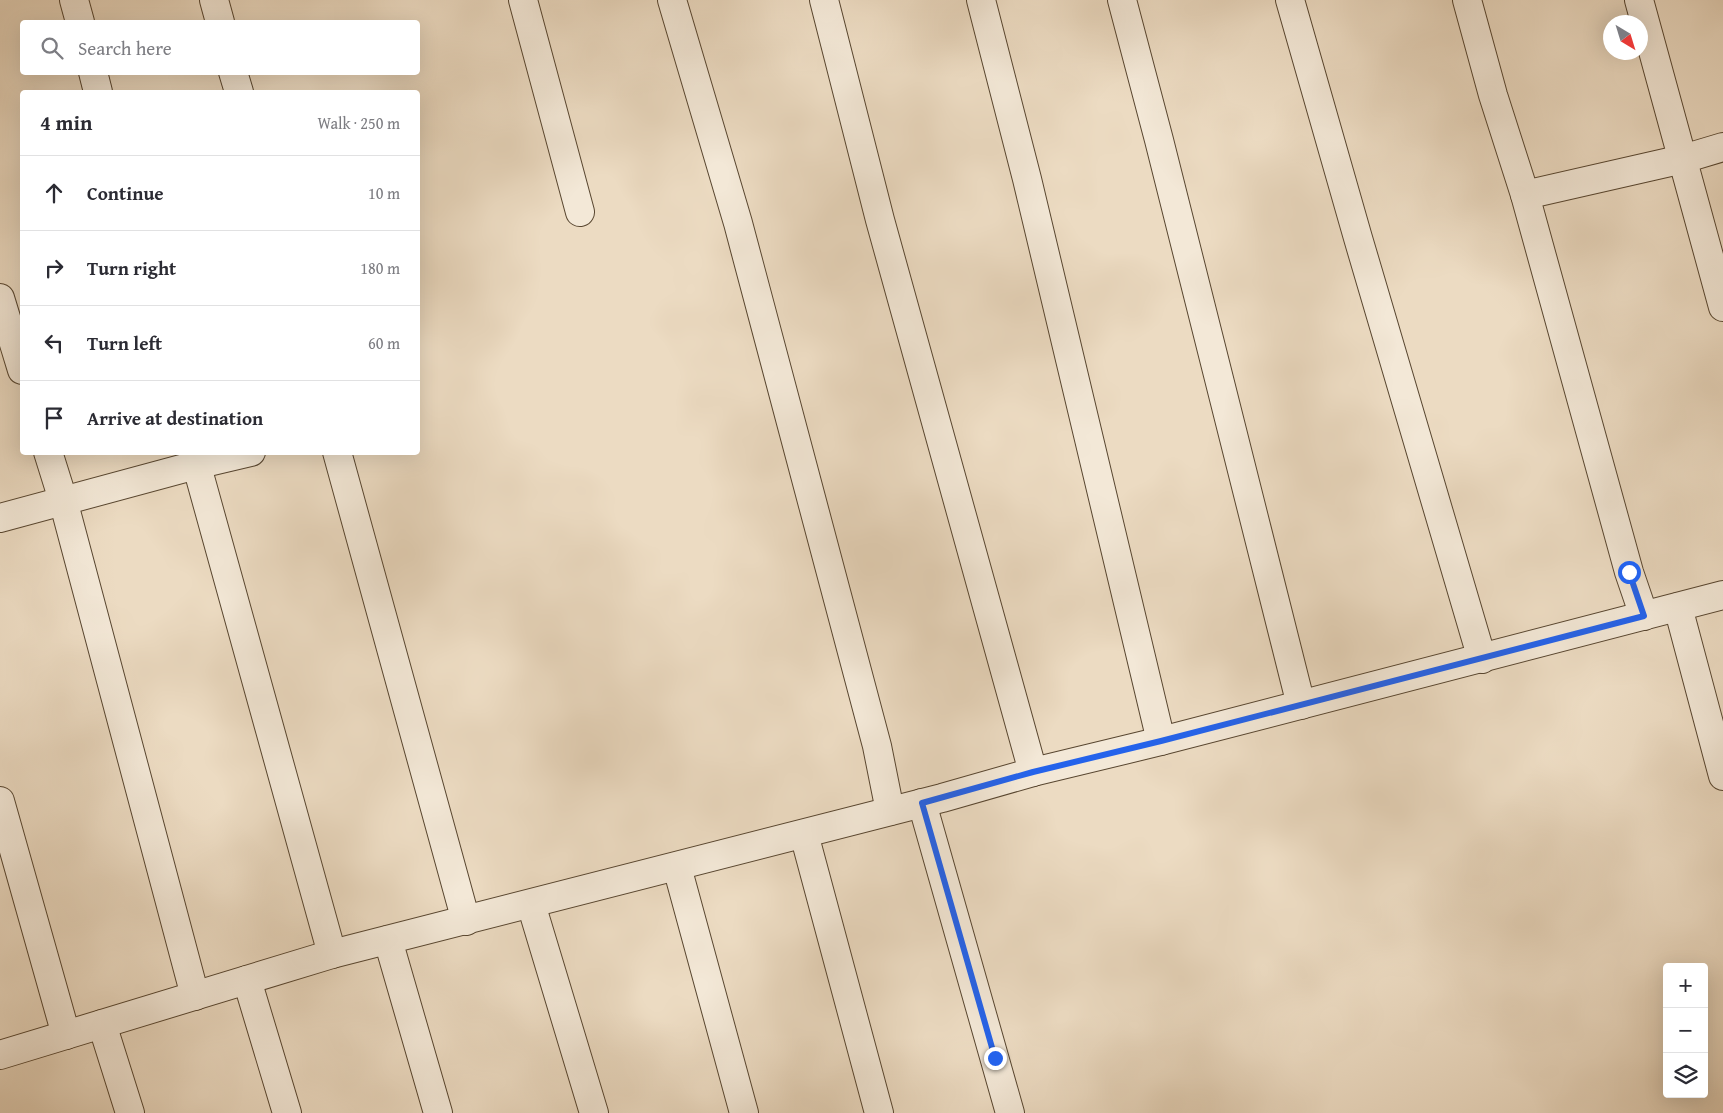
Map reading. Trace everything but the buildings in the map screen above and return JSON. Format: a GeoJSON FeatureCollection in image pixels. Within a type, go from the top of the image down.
{"type":"FeatureCollection","features":[{"type":"Feature","properties":{"kind":"street"},"geometry":{"type":"LineString","coordinates":[[74,0],[79,20]]}},
{"type":"Feature","properties":{"kind":"street"},"geometry":{"type":"LineString","coordinates":[[214,0],[219,20]]}},
{"type":"Feature","properties":{"kind":"street"},"geometry":{"type":"LineString","coordinates":[[523,0],[580,212]]}},
{"type":"Feature","properties":{"kind":"street"},"geometry":{"type":"LineString","coordinates":[[672,0],[738,223],[877,746],[890,811]]}},
{"type":"Feature","properties":{"kind":"street"},"geometry":{"type":"LineString","coordinates":[[824,0],[880,220],[1033,772]]}},
{"type":"Feature","properties":{"kind":"street"},"geometry":{"type":"LineString","coordinates":[[981,0],[1028,179],[1161,741]]}},
{"type":"Feature","properties":{"kind":"street"},"geometry":{"type":"LineString","coordinates":[[1122,0],[1160,140],[1301,705]]}},
{"type":"Feature","properties":{"kind":"street"},"geometry":{"type":"LineString","coordinates":[[1290,0],[1482,658]]}},
{"type":"Feature","properties":{"kind":"street"},"geometry":{"type":"LineString","coordinates":[[1467,0],[1493,95],[1525,195],[1629,572],[1644,616]]}},
{"type":"Feature","properties":{"kind":"street"},"geometry":{"type":"LineString","coordinates":[[1640,0],[1723,307]]}},
{"type":"Feature","properties":{"kind":"street"},"geometry":{"type":"LineString","coordinates":[[94,75],[98,90]]}},
{"type":"Feature","properties":{"kind":"street"},"geometry":{"type":"LineString","coordinates":[[234,75],[238,90]]}},
{"type":"Feature","properties":{"kind":"street"},"geometry":{"type":"LineString","coordinates":[[1525,195],[1682,159],[1723,147]]}},
{"type":"Feature","properties":{"kind":"street"},"geometry":{"type":"LineString","coordinates":[[0,298],[20,363]]}},
{"type":"Feature","properties":{"kind":"street"},"geometry":{"type":"LineString","coordinates":[[49,455],[64,500],[195,996]]}},
{"type":"Feature","properties":{"kind":"street"},"geometry":{"type":"LineString","coordinates":[[0,518],[195,459],[227,455]]}},
{"type":"Feature","properties":{"kind":"street"},"geometry":{"type":"LineString","coordinates":[[338,455],[466,921]]}},
{"type":"Feature","properties":{"kind":"street"},"geometry":{"type":"LineString","coordinates":[[195,459],[332,954]]}},
{"type":"Feature","properties":{"kind":"street"},"geometry":{"type":"LineString","coordinates":[[0,1055],[332,954],[804,834],[1033,772],[1161,741],[1723,595]]}},
{"type":"Feature","properties":{"kind":"street"},"geometry":{"type":"LineString","coordinates":[[1678,607],[1723,776]]}},
{"type":"Feature","properties":{"kind":"street"},"geometry":{"type":"LineString","coordinates":[[0,801],[66,1035]]}},
{"type":"Feature","properties":{"kind":"street"},"geometry":{"type":"LineString","coordinates":[[922,803],[1010,1113]]}},
{"type":"Feature","properties":{"kind":"street"},"geometry":{"type":"LineString","coordinates":[[804,834],[880,1113]]}},
{"type":"Feature","properties":{"kind":"street"},"geometry":{"type":"LineString","coordinates":[[677,866],[744,1113]]}},
{"type":"Feature","properties":{"kind":"street"},"geometry":{"type":"LineString","coordinates":[[531,904],[594,1113]]}},
{"type":"Feature","properties":{"kind":"street"},"geometry":{"type":"LineString","coordinates":[[388,940],[438,1113]]}},
{"type":"Feature","properties":{"kind":"street"},"geometry":{"type":"LineString","coordinates":[[247,980],[287,1113]]}},
{"type":"Feature","properties":{"kind":"street"},"geometry":{"type":"LineString","coordinates":[[102,1024],[130,1113]]}},
{"type":"Feature","properties":{"kind":"route"},"geometry":{"type":"LineString","coordinates":[[995,1058],[922,803],[1033,772],[1161,741],[1644,616],[1629,572]]}}]}
